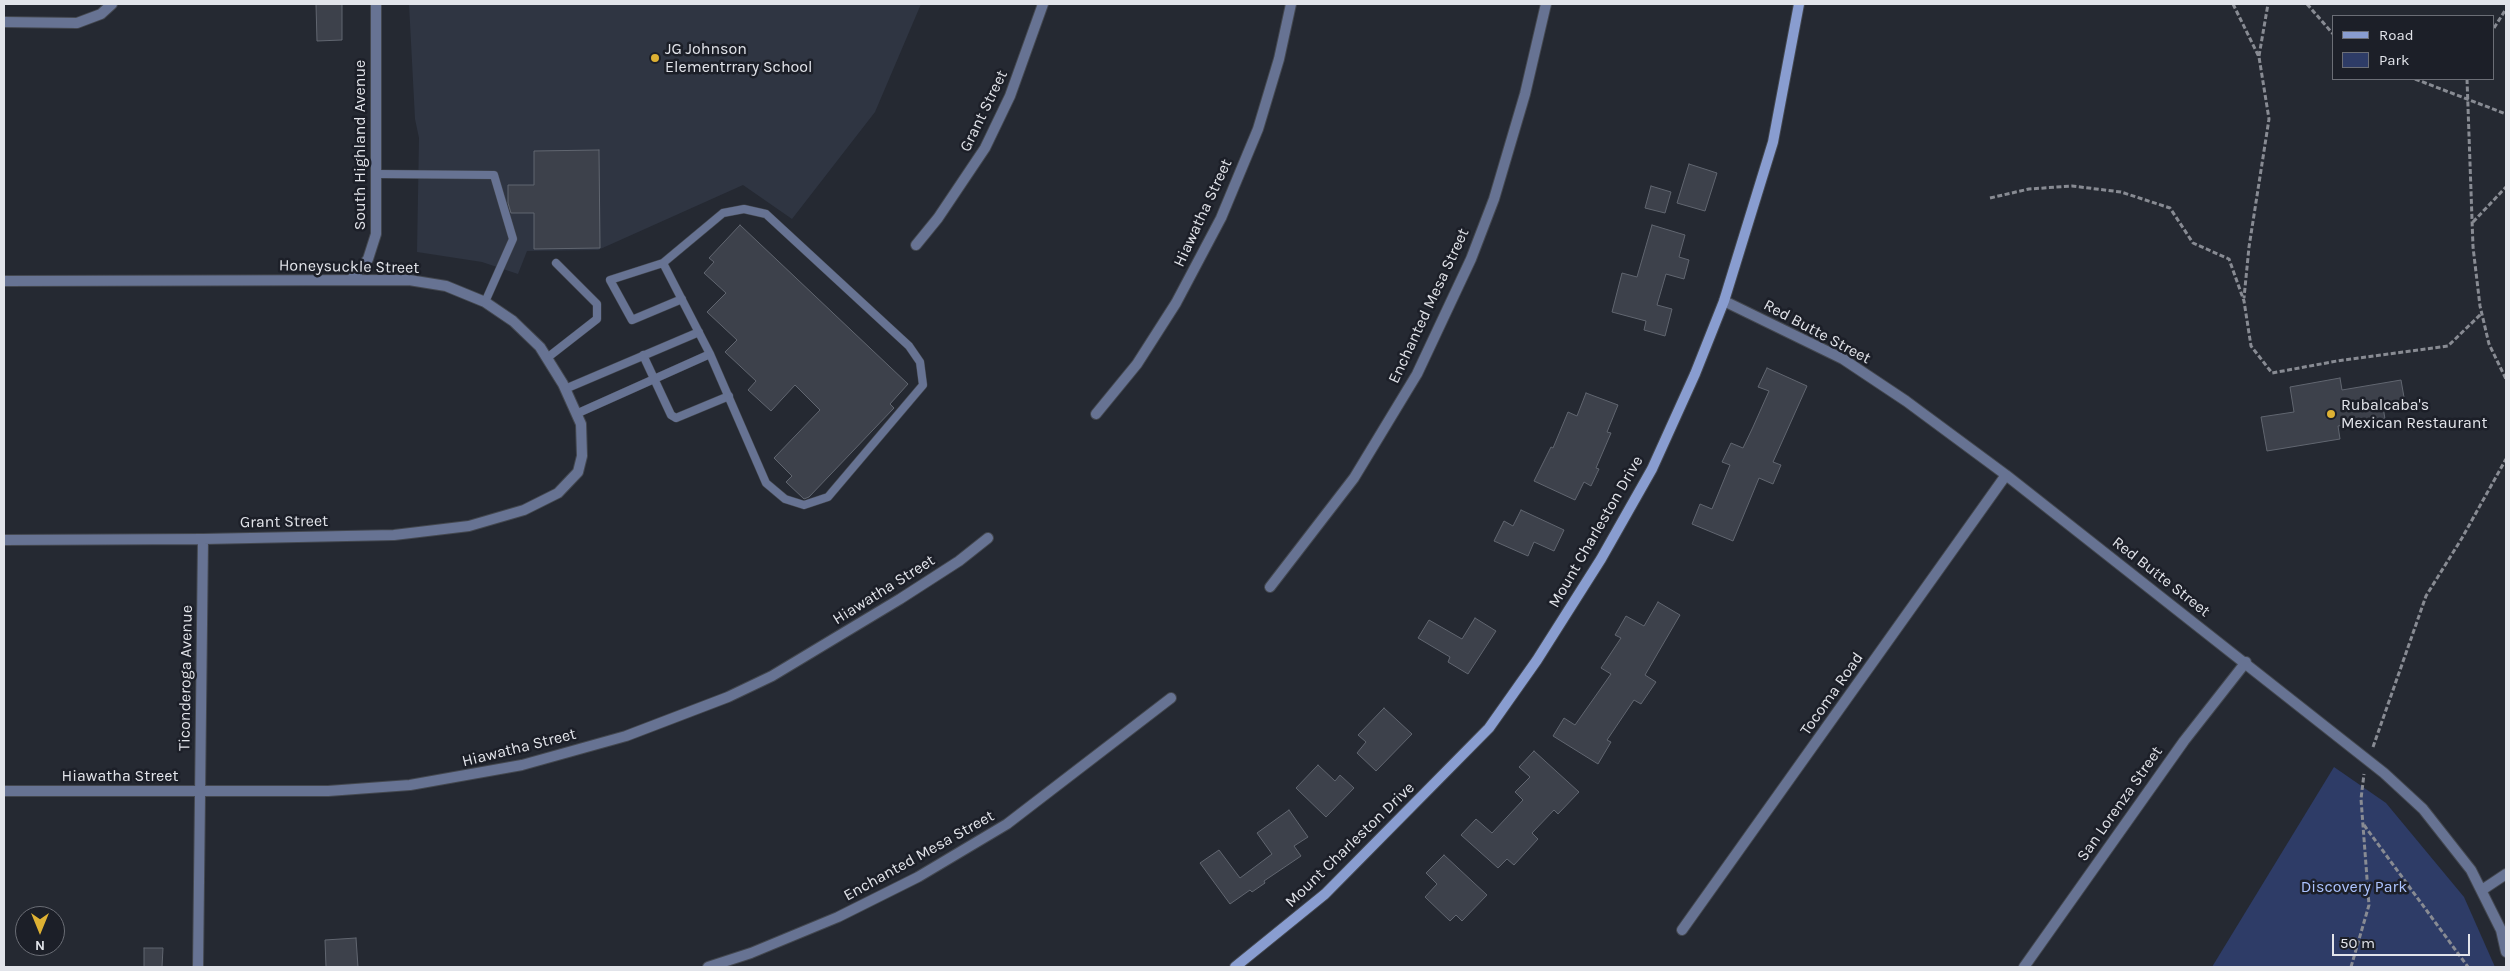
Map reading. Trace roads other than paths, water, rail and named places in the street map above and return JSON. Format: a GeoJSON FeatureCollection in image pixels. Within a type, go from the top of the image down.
{"type":"FeatureCollection","features":[{"type":"Feature","properties":{"kind":"street"},"geometry":{"type":"LineString","coordinates":[[4,22],[78,23],[101,14],[112,4]]}},
{"type":"Feature","properties":{"kind":"street","name":"South Highland Avenue"},"geometry":{"type":"LineString","coordinates":[[351,280],[368,258],[376,234],[376,4]]}},
{"type":"Feature","properties":{"kind":"street","name":"Grant Street"},"geometry":{"type":"LineString","coordinates":[[916,246],[938,218],[985,148],[1010,96],[1043,4]]}},
{"type":"Feature","properties":{"kind":"street","name":"Hiawatha Street"},"geometry":{"type":"LineString","coordinates":[[1096,414],[1137,364],[1152,341],[1176,303],[1221,218],[1258,129],[1279,59],[1291,4]]}},
{"type":"Feature","properties":{"kind":"street","name":"Enchanted Mesa Street"},"geometry":{"type":"LineString","coordinates":[[1270,587],[1354,478],[1417,374],[1471,258],[1494,199],[1525,94],[1546,4]]}},
{"type":"Feature","properties":{"kind":"street","name":"Mount Charleston Drive"},"geometry":{"type":"LineString","coordinates":[[1235,967],[1325,894],[1489,728],[1537,660],[1601,559],[1652,469],[1695,374],[1724,301],[1773,142],[1799,4]]}},
{"type":"Feature","properties":{"kind":"street","name":"Honeysuckle Street"},"geometry":{"type":"LineString","coordinates":[[4,281],[409,280],[446,286],[485,302],[513,321],[540,347],[565,389],[581,424],[582,456],[578,472],[558,493]]}},
{"type":"Feature","properties":{"kind":"street","name":"Red Butte Street"},"geometry":{"type":"LineString","coordinates":[[1724,301],[1843,359],[1906,401],[2006,475],[2246,662],[2368,760],[2423,810],[2470,870],[2501,930],[2506,952]]}},
{"type":"Feature","properties":{"kind":"street","name":"Tocoma Road"},"geometry":{"type":"LineString","coordinates":[[1682,930],[2006,475]]}},
{"type":"Feature","properties":{"kind":"street","name":"Grant Street"},"geometry":{"type":"LineString","coordinates":[[4,540],[203,539],[394,535],[469,526],[524,510],[558,493]]}},
{"type":"Feature","properties":{"kind":"street","name":"Hiawatha Street"},"geometry":{"type":"LineString","coordinates":[[4,791],[328,791],[410,785],[522,765],[626,736],[728,697],[772,676],[900,599],[959,561],[988,538]]}},
{"type":"Feature","properties":{"kind":"street","name":"Ticonderoga Avenue"},"geometry":{"type":"LineString","coordinates":[[198,967],[203,539]]}},
{"type":"Feature","properties":{"kind":"street","name":"San Lorenza Street"},"geometry":{"type":"LineString","coordinates":[[2024,967],[2184,741],[2246,662]]}},
{"type":"Feature","properties":{"kind":"street","name":"Enchanted Mesa Street"},"geometry":{"type":"LineString","coordinates":[[708,967],[751,953],[838,917],[918,877],[1007,824],[1171,698]]}},
{"type":"Feature","properties":{"kind":"street"},"geometry":{"type":"LineString","coordinates":[[2482,890],[2506,874]]}},
{"type":"Feature","properties":{"kind":"lane"},"geometry":{"type":"LineString","coordinates":[[376,174],[494,175],[513,239],[485,302]]}},
{"type":"Feature","properties":{"kind":"lane"},"geometry":{"type":"LineString","coordinates":[[663,262],[699,332],[710,354],[766,483],[785,499],[804,505],[828,496],[923,385],[920,362],[909,346],[766,214],[744,209],[723,212],[663,262],[610,280],[632,320],[682,299]]}},
{"type":"Feature","properties":{"kind":"lane"},"geometry":{"type":"LineString","coordinates":[[547,358],[597,319],[597,304],[556,263]]}},
{"type":"Feature","properties":{"kind":"lane"},"geometry":{"type":"LineString","coordinates":[[565,389],[699,332]]}},
{"type":"Feature","properties":{"kind":"lane"},"geometry":{"type":"LineString","coordinates":[[576,414],[710,354]]}},
{"type":"Feature","properties":{"kind":"lane"},"geometry":{"type":"LineString","coordinates":[[643,356],[671,415],[676,418],[728,396]]}},
{"type":"Feature","properties":{"kind":"place","name":"JG Johnson Elementrrary School"},"geometry":{"type":"Point","coordinates":[655,58]}},
{"type":"Feature","properties":{"kind":"place","name":"Rubalcaba's Mexican Restaurant"},"geometry":{"type":"Point","coordinates":[2331,414]}},
{"type":"Feature","properties":{"kind":"park label","name":"Discovery Park"},"geometry":{"type":"Point","coordinates":[2354,887]}}]}
